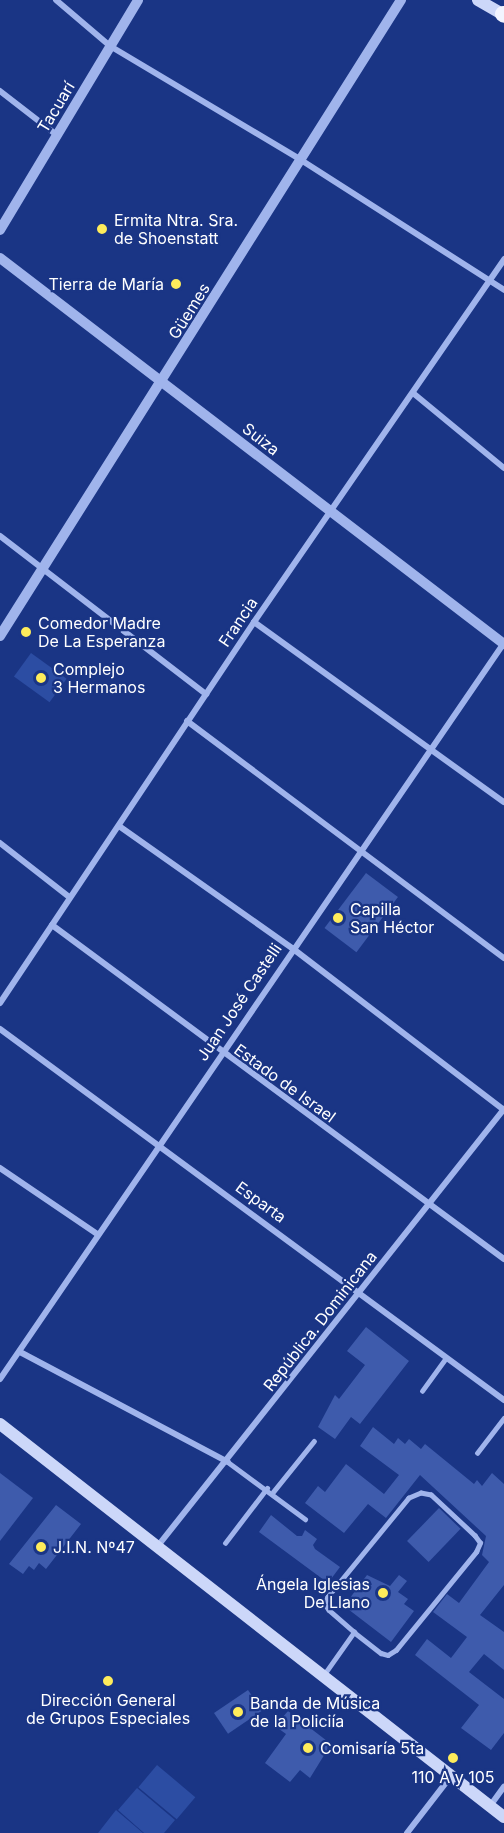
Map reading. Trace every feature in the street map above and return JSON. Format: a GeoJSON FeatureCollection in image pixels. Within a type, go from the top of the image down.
{"type":"FeatureCollection","features":[{"type":"Feature","properties":{"kind":"main road"},"geometry":{"type":"LineString","coordinates":[[478,0],[504,15]]}},
{"type":"Feature","properties":{"kind":"main road"},"geometry":{"type":"LineString","coordinates":[[0,1424],[322,1678],[504,1816]]}},
{"type":"Feature","properties":{"kind":"street"},"geometry":{"type":"LineString","coordinates":[[56,0],[110,46],[301,160],[504,290]]}},
{"type":"Feature","properties":{"kind":"street","name":"Tacuarí"},"geometry":{"type":"LineString","coordinates":[[0,230],[138,0]]}},
{"type":"Feature","properties":{"kind":"street","name":"Güemes"},"geometry":{"type":"LineString","coordinates":[[0,636],[401,0]]}},
{"type":"Feature","properties":{"kind":"street"},"geometry":{"type":"LineString","coordinates":[[0,91],[57,135]]}},
{"type":"Feature","properties":{"kind":"street","name":"Suiza"},"geometry":{"type":"LineString","coordinates":[[0,258],[504,643]]}},
{"type":"Feature","properties":{"kind":"street","name":"Francia"},"geometry":{"type":"LineString","coordinates":[[0,1003],[254,622],[504,259]]}},
{"type":"Feature","properties":{"kind":"street"},"geometry":{"type":"LineString","coordinates":[[413,393],[504,468]]}},
{"type":"Feature","properties":{"kind":"street"},"geometry":{"type":"LineString","coordinates":[[0,536],[206,694]]}},
{"type":"Feature","properties":{"kind":"street"},"geometry":{"type":"LineString","coordinates":[[254,622],[504,802]]}},
{"type":"Feature","properties":{"kind":"street","name":"Juan José Castelli"},"geometry":{"type":"LineString","coordinates":[[0,1379],[97,1234],[161,1146],[359,850],[504,643]]}},
{"type":"Feature","properties":{"kind":"street"},"geometry":{"type":"LineString","coordinates":[[187,721],[504,958]]}},
{"type":"Feature","properties":{"kind":"street"},"geometry":{"type":"LineString","coordinates":[[119,826],[292,948],[504,1110]]}},
{"type":"Feature","properties":{"kind":"street"},"geometry":{"type":"LineString","coordinates":[[0,843],[69,897]]}},
{"type":"Feature","properties":{"kind":"street","name":"Estado de Israel"},"geometry":{"type":"LineString","coordinates":[[52,925],[426,1205],[504,1259]]}},
{"type":"Feature","properties":{"kind":"street","name":"Esparta"},"geometry":{"type":"LineString","coordinates":[[0,1029],[359,1291],[504,1400]]}},
{"type":"Feature","properties":{"kind":"street","name":"República. Dominicana"},"geometry":{"type":"LineString","coordinates":[[156,1548],[228,1462],[426,1205],[504,1110]]}},
{"type":"Feature","properties":{"kind":"street"},"geometry":{"type":"LineString","coordinates":[[0,1168],[97,1234]]}},
{"type":"Feature","properties":{"kind":"street"},"geometry":{"type":"LineString","coordinates":[[20,1352],[228,1462]]}},
{"type":"Feature","properties":{"kind":"street"},"geometry":{"type":"LineString","coordinates":[[407,1833],[451,1776]]}},
{"type":"Feature","properties":{"kind":"street"},"geometry":{"type":"LineString","coordinates":[[490,1806],[504,1787]]}},
{"type":"Feature","properties":{"kind":"lane"},"geometry":{"type":"LineString","coordinates":[[422,1392],[446,1358]]}},
{"type":"Feature","properties":{"kind":"lane"},"geometry":{"type":"LineString","coordinates":[[477,1453],[504,1418]]}},
{"type":"Feature","properties":{"kind":"lane"},"geometry":{"type":"LineString","coordinates":[[273,1492],[314,1441]]}},
{"type":"Feature","properties":{"kind":"lane"},"geometry":{"type":"LineString","coordinates":[[228,1462],[273,1492],[305,1519]]}},
{"type":"Feature","properties":{"kind":"lane"},"geometry":{"type":"LineString","coordinates":[[225,1543],[267,1488]]}},
{"type":"Feature","properties":{"kind":"lane"},"geometry":{"type":"LineString","coordinates":[[421,1493],[431,1495],[476,1536],[480,1543],[476,1552],[396,1650],[381,1653],[354,1632],[329,1610],[325,1604],[328,1597],[409,1498],[421,1493]]}},
{"type":"Feature","properties":{"kind":"lane"},"geometry":{"type":"LineString","coordinates":[[322,1678],[354,1632]]}},
{"type":"Feature","properties":{"kind":"shaded area","name":"Complejo 3 Hermanos"},"geometry":{"type":"Polygon","coordinates":[[[31,653],[67,679],[50,702],[14,676],[31,653]]]}},
{"type":"Feature","properties":{"kind":"shaded area"},"geometry":{"type":"Polygon","coordinates":[[[157,1765],[195,1797],[177,1819],[138,1787],[157,1765]]]}},
{"type":"Feature","properties":{"kind":"shaded area"},"geometry":{"type":"Polygon","coordinates":[[[137,1788],[175,1820],[164,1833],[144,1833],[118,1810],[137,1788]]]}},
{"type":"Feature","properties":{"kind":"shaded area"},"geometry":{"type":"Polygon","coordinates":[[[116,1810],[143,1833],[98,1833],[116,1810]]]}},
{"type":"Feature","properties":{"kind":"building","name":"Capilla San Héctor"},"geometry":{"type":"Polygon","coordinates":[[[366,873],[398,897],[356,952],[324,928],[366,873]]]}},
{"type":"Feature","properties":{"kind":"building"},"geometry":{"type":"Polygon","coordinates":[[[366,1327],[409,1361],[360,1424],[351,1417],[335,1439],[318,1427],[335,1395],[339,1399],[365,1365],[347,1351],[366,1327]]]}},
{"type":"Feature","properties":{"kind":"building"},"geometry":{"type":"Polygon","coordinates":[[[373,1427],[394,1444],[398,1438],[405,1444],[409,1439],[421,1449],[425,1444],[474,1484],[477,1480],[482,1486],[492,1473],[504,1484],[504,1585],[480,1615],[504,1632],[504,1670],[484,1654],[469,1672],[504,1699],[504,1733],[491,1750],[461,1728],[479,1705],[415,1655],[427,1639],[451,1658],[467,1637],[433,1612],[447,1594],[459,1603],[489,1562],[482,1555],[486,1536],[420,1475],[386,1518],[368,1504],[344,1533],[305,1503],[318,1486],[325,1492],[346,1464],[384,1494],[399,1475],[360,1446],[373,1427]]]}},
{"type":"Feature","properties":{"kind":"building"},"geometry":{"type":"Polygon","coordinates":[[[0,1473],[33,1498],[0,1541],[0,1473]]]}},
{"type":"Feature","properties":{"kind":"building","name":"J.I.N. Nº47"},"geometry":{"type":"Polygon","coordinates":[[[56,1505],[81,1524],[46,1569],[39,1563],[34,1570],[29,1566],[23,1574],[9,1564],[56,1505]]]}},
{"type":"Feature","properties":{"kind":"building"},"geometry":{"type":"Polygon","coordinates":[[[439,1508],[461,1529],[429,1562],[407,1541],[439,1508]]]}},
{"type":"Feature","properties":{"kind":"building"},"geometry":{"type":"Polygon","coordinates":[[[271,1515],[297,1536],[302,1536],[305,1530],[317,1539],[313,1545],[315,1549],[340,1567],[328,1583],[259,1532],[271,1515]]]}},
{"type":"Feature","properties":{"kind":"building"},"geometry":{"type":"Polygon","coordinates":[[[367,1575],[390,1586],[399,1575],[407,1581],[398,1592],[408,1599],[404,1604],[414,1611],[391,1642],[344,1606],[367,1575]]]}},
{"type":"Feature","properties":{"kind":"building","name":"Banda de Música de la Policiía"},"geometry":{"type":"Polygon","coordinates":[[[248,1690],[262,1711],[228,1734],[214,1713],[248,1690]]]}},
{"type":"Feature","properties":{"kind":"building","name":"Comisaría 5ta"},"geometry":{"type":"Polygon","coordinates":[[[288,1711],[331,1744],[310,1778],[300,1770],[290,1782],[265,1763],[286,1734],[275,1726],[288,1711]]]}},
{"type":"Feature","properties":{"kind":"place","name":"Ermita Ntra. Sra. de Shoenstatt"},"geometry":{"type":"Point","coordinates":[102,229]}},
{"type":"Feature","properties":{"kind":"place","name":"Tierra de María"},"geometry":{"type":"Point","coordinates":[176,284]}},
{"type":"Feature","properties":{"kind":"place","name":"Comedor Madre De La Esperanza"},"geometry":{"type":"Point","coordinates":[26,632]}},
{"type":"Feature","properties":{"kind":"place","name":"Complejo 3 Hermanos"},"geometry":{"type":"Point","coordinates":[41,678]}},
{"type":"Feature","properties":{"kind":"place","name":"Capilla San Héctor"},"geometry":{"type":"Point","coordinates":[338,918]}},
{"type":"Feature","properties":{"kind":"place","name":"J.I.N. Nº47"},"geometry":{"type":"Point","coordinates":[41,1547]}},
{"type":"Feature","properties":{"kind":"place","name":"Ángela Iglesias De Llano"},"geometry":{"type":"Point","coordinates":[383,1593]}},
{"type":"Feature","properties":{"kind":"place","name":"Dirección General de Grupos Especiales"},"geometry":{"type":"Point","coordinates":[108,1681]}},
{"type":"Feature","properties":{"kind":"place","name":"Banda de Música de la Policiía"},"geometry":{"type":"Point","coordinates":[238,1712]}},
{"type":"Feature","properties":{"kind":"place","name":"Comisaría 5ta"},"geometry":{"type":"Point","coordinates":[308,1748]}},
{"type":"Feature","properties":{"kind":"place","name":"110 A y 105"},"geometry":{"type":"Point","coordinates":[453,1758]}}]}
